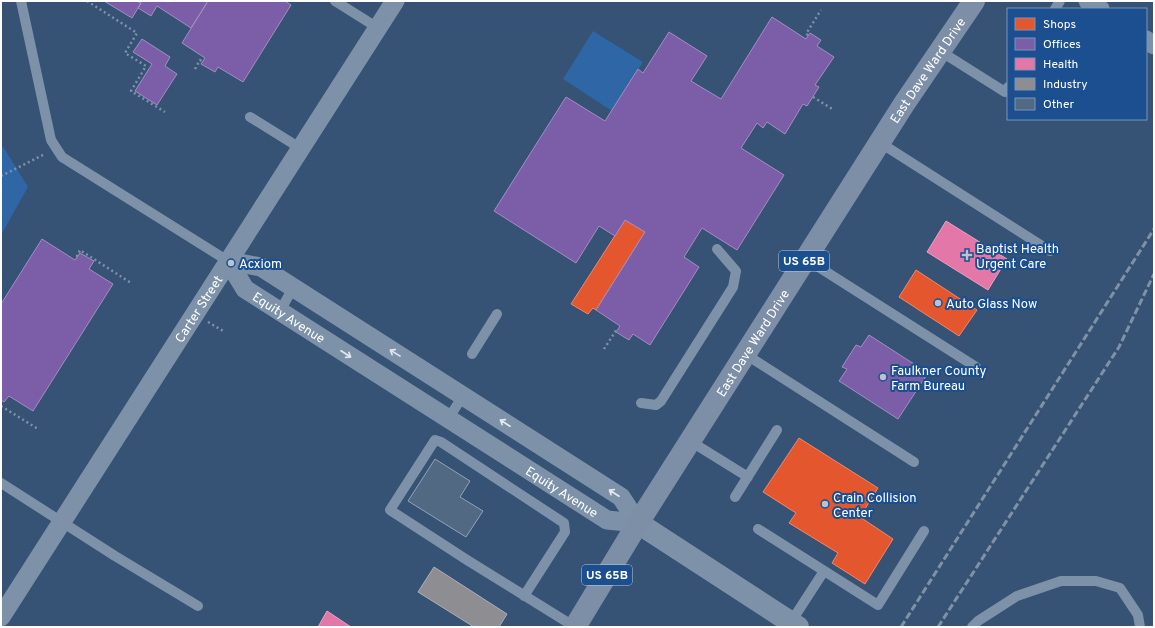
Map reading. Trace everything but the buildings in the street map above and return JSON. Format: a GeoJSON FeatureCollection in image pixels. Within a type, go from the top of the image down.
{"type":"FeatureCollection","features":[{"type":"Feature","properties":{"kind":"main road","name":"East Dave Ward Drive"},"geometry":{"type":"LineString","coordinates":[[575,627],[638,523],[879,142],[974,1]]}},
{"type":"Feature","properties":{"kind":"street","name":"Carter Street"},"geometry":{"type":"LineString","coordinates":[[1,617],[395,1]]}},
{"type":"Feature","properties":{"kind":"street"},"geometry":{"type":"LineString","coordinates":[[1088,1],[1098,8]]}},
{"type":"Feature","properties":{"kind":"street","name":"Equity Avenue"},"geometry":{"type":"LineString","coordinates":[[228,262],[261,267],[621,497],[638,523],[794,625]]}},
{"type":"Feature","properties":{"kind":"street","name":"Equity Avenue"},"geometry":{"type":"LineString","coordinates":[[228,262],[245,289],[448,419],[607,520],[638,523]]}},
{"type":"Feature","properties":{"kind":"lane"},"geometry":{"type":"LineString","coordinates":[[21,1],[51,140],[62,156],[228,262]]}},
{"type":"Feature","properties":{"kind":"lane"},"geometry":{"type":"LineString","coordinates":[[335,1],[378,28]]}},
{"type":"Feature","properties":{"kind":"lane"},"geometry":{"type":"LineString","coordinates":[[940,51],[1005,92],[1007,89]]}},
{"type":"Feature","properties":{"kind":"lane"},"geometry":{"type":"LineString","coordinates":[[250,117],[300,148]]}},
{"type":"Feature","properties":{"kind":"lane"},"geometry":{"type":"LineString","coordinates":[[879,142],[1050,251]]}},
{"type":"Feature","properties":{"kind":"lane"},"geometry":{"type":"LineString","coordinates":[[641,403],[656,405],[661,401],[733,287],[736,271],[717,249]]}},
{"type":"Feature","properties":{"kind":"lane"},"geometry":{"type":"LineString","coordinates":[[806,259],[976,367]]}},
{"type":"Feature","properties":{"kind":"lane"},"geometry":{"type":"LineString","coordinates":[[280,311],[294,288]]}},
{"type":"Feature","properties":{"kind":"lane"},"geometry":{"type":"LineString","coordinates":[[472,354],[497,314]]}},
{"type":"Feature","properties":{"kind":"lane"},"geometry":{"type":"LineString","coordinates":[[745,354],[914,462]]}},
{"type":"Feature","properties":{"kind":"lane"},"geometry":{"type":"LineString","coordinates":[[448,419],[463,396]]}},
{"type":"Feature","properties":{"kind":"lane"},"geometry":{"type":"LineString","coordinates":[[735,497],[777,430]]}},
{"type":"Feature","properties":{"kind":"lane"},"geometry":{"type":"LineString","coordinates":[[524,596],[565,532],[564,523],[441,442],[435,440],[390,510],[467,560],[524,596],[575,627]]}},
{"type":"Feature","properties":{"kind":"lane"},"geometry":{"type":"LineString","coordinates":[[690,441],[748,476]]}},
{"type":"Feature","properties":{"kind":"lane"},"geometry":{"type":"LineString","coordinates":[[1,483],[198,606]]}},
{"type":"Feature","properties":{"kind":"lane"},"geometry":{"type":"LineString","coordinates":[[758,529],[878,605],[924,531]]}},
{"type":"Feature","properties":{"kind":"lane"},"geometry":{"type":"LineString","coordinates":[[794,625],[824,571]]}},
{"type":"Feature","properties":{"kind":"lane"},"geometry":{"type":"LineString","coordinates":[[972,627],[978,621],[1017,596],[1061,581],[1096,582],[1120,588],[1138,615],[1140,627]]}},
{"type":"Feature","properties":{"kind":"path"},"geometry":{"type":"LineString","coordinates":[[87,1],[137,33],[125,53],[146,66],[131,91],[165,112]]}},
{"type":"Feature","properties":{"kind":"path"},"geometry":{"type":"LineString","coordinates":[[808,35],[806,34],[821,10]]}},
{"type":"Feature","properties":{"kind":"path"},"geometry":{"type":"LineString","coordinates":[[195,69],[200,60],[203,62]]}},
{"type":"Feature","properties":{"kind":"path"},"geometry":{"type":"LineString","coordinates":[[813,97],[834,110]]}},
{"type":"Feature","properties":{"kind":"path"},"geometry":{"type":"LineString","coordinates":[[1,176],[47,153]]}},
{"type":"Feature","properties":{"kind":"path"},"geometry":{"type":"LineString","coordinates":[[78,256],[80,250],[132,283]]}},
{"type":"Feature","properties":{"kind":"path"},"geometry":{"type":"LineString","coordinates":[[604,349],[618,329]]}},
{"type":"Feature","properties":{"kind":"path"},"geometry":{"type":"LineString","coordinates":[[1,406],[38,429]]}},
{"type":"Feature","properties":{"kind":"shaded area"},"geometry":{"type":"Polygon","coordinates":[[[593,31],[643,62],[612,111],[563,79],[593,31]]]}},
{"type":"Feature","properties":{"kind":"shaded area"},"geometry":{"type":"Polygon","coordinates":[[[1,146],[4,148],[28,187],[1,235],[1,146]]]}},
{"type":"Feature","properties":{"kind":"railway"},"geometry":{"type":"LineString","coordinates":[[901,627],[1154,229]]}},
{"type":"Feature","properties":{"kind":"railway"},"geometry":{"type":"LineString","coordinates":[[938,627],[1119,347],[1154,274]]}},
{"type":"Feature","properties":{"kind":"place","name":"Baptist Health Urgent Care"},"geometry":{"type":"Point","coordinates":[967,255]}},
{"type":"Feature","properties":{"kind":"place","name":"Acxiom"},"geometry":{"type":"Point","coordinates":[231,263]}},
{"type":"Feature","properties":{"kind":"place","name":"Auto Glass Now"},"geometry":{"type":"Point","coordinates":[938,303]}},
{"type":"Feature","properties":{"kind":"place","name":"Faulkner County Farm Bureau"},"geometry":{"type":"Point","coordinates":[883,377]}},
{"type":"Feature","properties":{"kind":"place","name":"Crain Collision Center"},"geometry":{"type":"Point","coordinates":[825,504]}}]}
